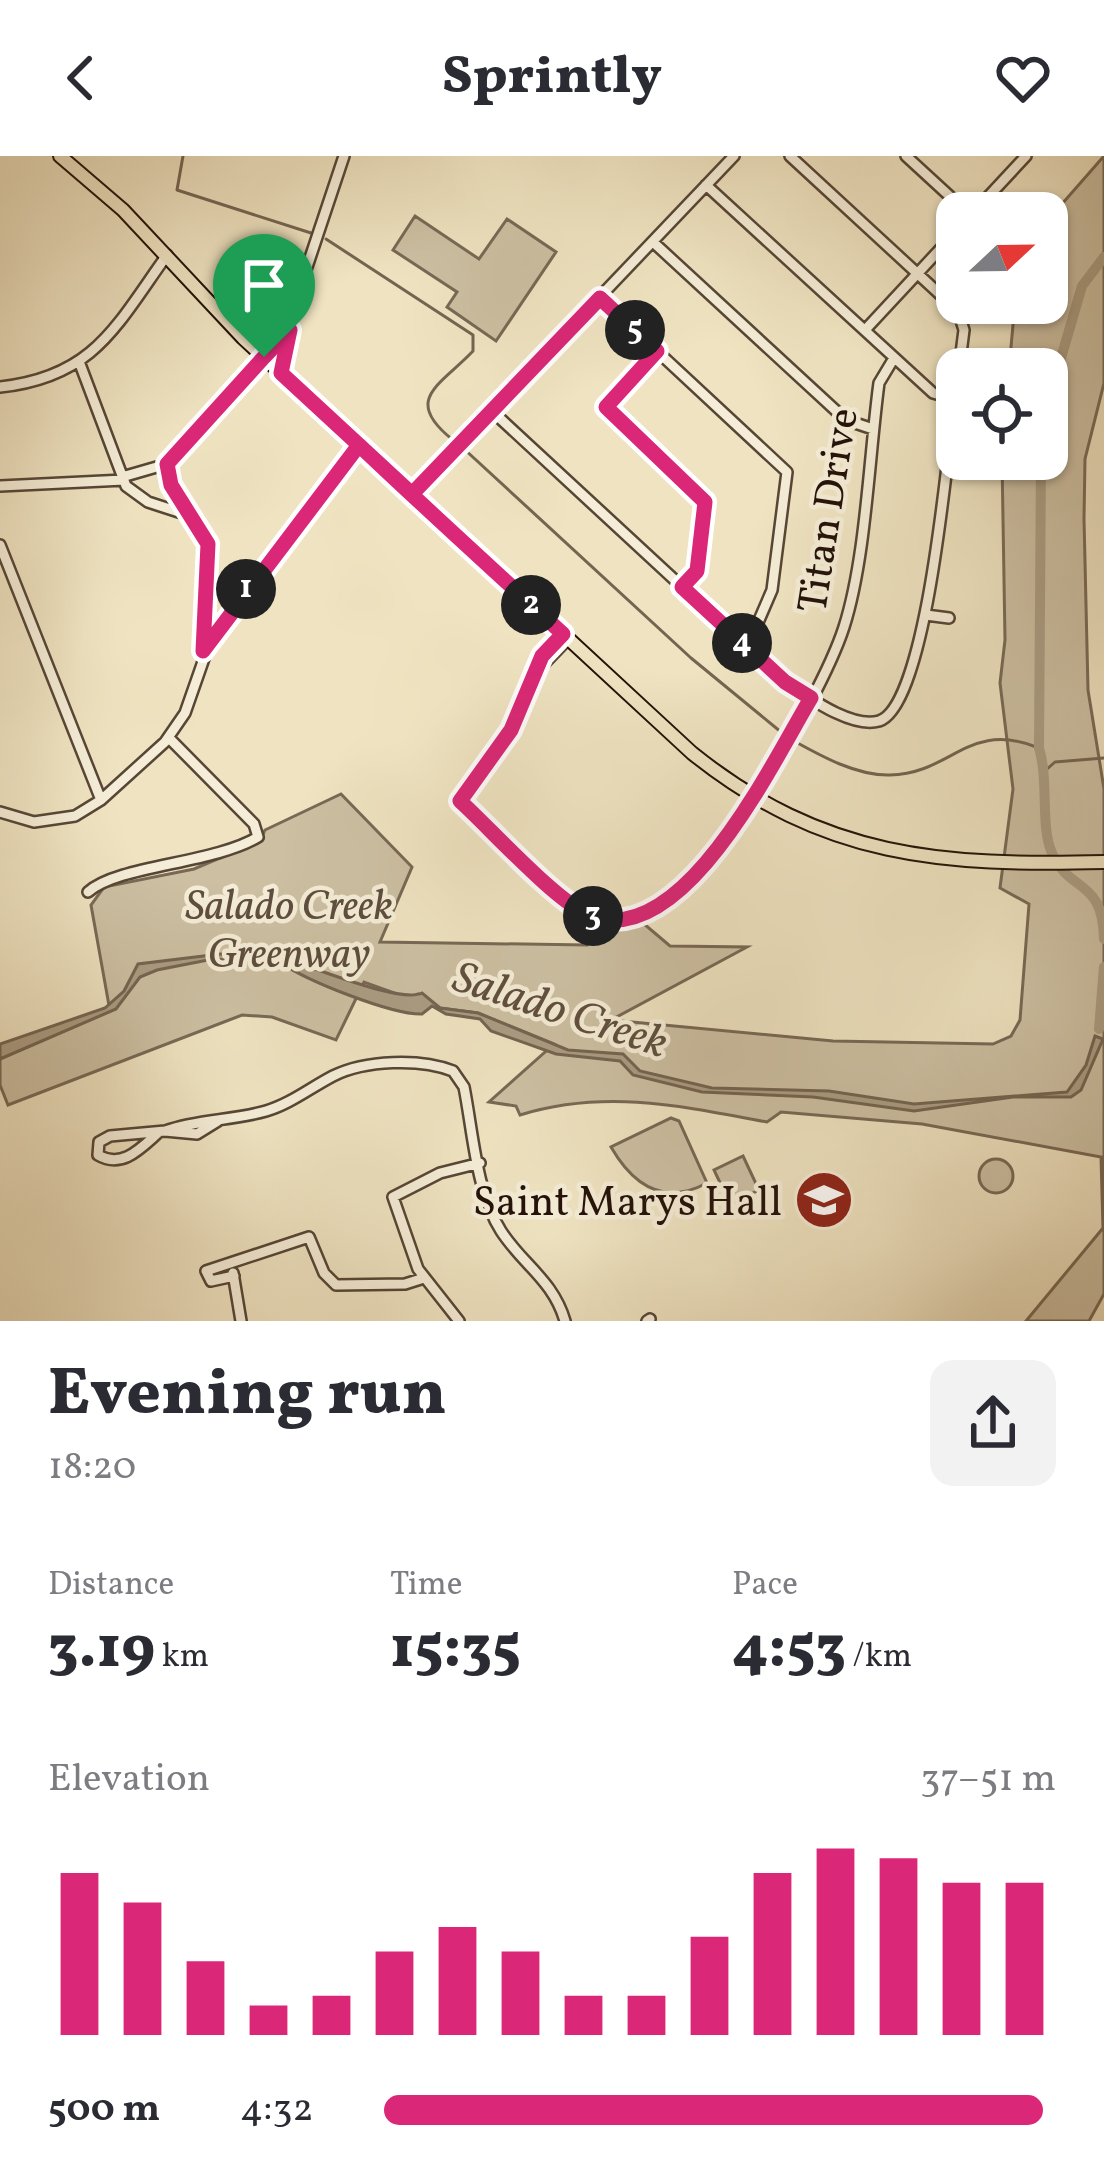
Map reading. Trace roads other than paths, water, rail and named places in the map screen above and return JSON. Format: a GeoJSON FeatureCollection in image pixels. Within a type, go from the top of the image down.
{"type":"FeatureCollection","features":[{"type":"Feature","properties":{"kind":"main road"},"geometry":{"type":"LineString","coordinates":[[60,156],[96,183],[281,373],[692,753],[753,798],[801,821],[882,847],[951,862],[1104,862]]}},
{"type":"Feature","properties":{"kind":"street"},"geometry":{"type":"LineString","coordinates":[[281,373],[344,156]]}},
{"type":"Feature","properties":{"kind":"street"},"geometry":{"type":"LineString","coordinates":[[412,494],[734,156]]}},
{"type":"Feature","properties":{"kind":"street"},"geometry":{"type":"LineString","coordinates":[[790,156],[962,318],[960,348]]}},
{"type":"Feature","properties":{"kind":"street"},"geometry":{"type":"LineString","coordinates":[[906,156],[946,192]]}},
{"type":"Feature","properties":{"kind":"street"},"geometry":{"type":"LineString","coordinates":[[990,192],[1023,157]]}},
{"type":"Feature","properties":{"kind":"street"},"geometry":{"type":"LineString","coordinates":[[706,185],[936,394]]}},
{"type":"Feature","properties":{"kind":"street"},"geometry":{"type":"LineString","coordinates":[[653,242],[846,419],[873,429]]}},
{"type":"Feature","properties":{"kind":"street"},"geometry":{"type":"LineString","coordinates":[[865,331],[936,254]]}},
{"type":"Feature","properties":{"kind":"street"},"geometry":{"type":"LineString","coordinates":[[0,387],[51,380],[80,364],[121,322],[166,255]]}},
{"type":"Feature","properties":{"kind":"street"},"geometry":{"type":"LineString","coordinates":[[600,298],[787,472],[772,590],[747,648]]}},
{"type":"Feature","properties":{"kind":"street"},"geometry":{"type":"LineString","coordinates":[[0,486],[124,481],[167,464],[290,330]]}},
{"type":"Feature","properties":{"kind":"street"},"geometry":{"type":"LineString","coordinates":[[657,351],[606,407],[705,502],[697,571],[682,587]]}},
{"type":"Feature","properties":{"kind":"street","name":"Titan Drive"},"geometry":{"type":"LineString","coordinates":[[563,634],[556,636],[534,675],[511,730],[460,801],[575,906],[602,919],[627,920],[664,903],[732,831],[811,698],[847,617],[880,379],[894,358]]}},
{"type":"Feature","properties":{"kind":"street"},"geometry":{"type":"LineString","coordinates":[[80,364],[124,481],[148,502],[191,516]]}},
{"type":"Feature","properties":{"kind":"street"},"geometry":{"type":"LineString","coordinates":[[492,411],[747,648],[811,698],[859,719],[884,718],[907,680],[926,615],[944,480]]}},
{"type":"Feature","properties":{"kind":"street"},"geometry":{"type":"LineString","coordinates":[[203,651],[359,445]]}},
{"type":"Feature","properties":{"kind":"street"},"geometry":{"type":"LineString","coordinates":[[0,812],[20,820],[66,819],[101,800],[169,738],[184,713],[203,651],[210,556],[204,533],[171,485],[167,464]]}},
{"type":"Feature","properties":{"kind":"street"},"geometry":{"type":"LineString","coordinates":[[0,545],[101,800]]}},
{"type":"Feature","properties":{"kind":"street"},"geometry":{"type":"LineString","coordinates":[[926,615],[949,618]]}},
{"type":"Feature","properties":{"kind":"street"},"geometry":{"type":"LineString","coordinates":[[88,892],[104,881],[195,862],[255,839],[258,833],[169,738]]}},
{"type":"Feature","properties":{"kind":"street"},"geometry":{"type":"LineString","coordinates":[[161,1132],[131,1156],[110,1161],[98,1155],[99,1142],[110,1136],[161,1132],[200,1119],[218,1121],[271,1110],[348,1070],[406,1064],[442,1067],[458,1075],[498,1227],[550,1284],[566,1321]]}},
{"type":"Feature","properties":{"kind":"street"},"geometry":{"type":"LineString","coordinates":[[459,1321],[424,1278],[402,1232],[393,1197],[440,1173],[480,1163]]}},
{"type":"Feature","properties":{"kind":"street"},"geometry":{"type":"LineString","coordinates":[[234,1276],[207,1278],[209,1268],[309,1237],[321,1269],[336,1286],[405,1284],[424,1278]]}},
{"type":"Feature","properties":{"kind":"street"},"geometry":{"type":"LineString","coordinates":[[230,1262],[241,1321]]}},
{"type":"Feature","properties":{"kind":"waterway"},"geometry":{"type":"LineString","coordinates":[[183,156],[177,190],[311,233]]}},
{"type":"Feature","properties":{"kind":"waterway"},"geometry":{"type":"LineString","coordinates":[[326,239],[473,335],[473,351],[439,383],[428,403],[438,426],[453,440]]}},
{"type":"Feature","properties":{"kind":"waterway","name":"Salado Creek"},"geometry":{"type":"LineString","coordinates":[[1064,348],[1082,286],[1104,257]]}},
{"type":"Feature","properties":{"kind":"waterway"},"geometry":{"type":"LineString","coordinates":[[463,448],[691,658],[781,732]]}},
{"type":"Feature","properties":{"kind":"waterway","name":"Salado Creek"},"geometry":{"type":"LineString","coordinates":[[1041,480],[1039,748],[1046,830],[1059,866],[1098,906],[1104,939]]}},
{"type":"Feature","properties":{"kind":"waterway"},"geometry":{"type":"LineString","coordinates":[[794,741],[852,769],[890,775],[929,766],[994,740],[1039,748]]}},
{"type":"Feature","properties":{"kind":"waterway"},"geometry":{"type":"LineString","coordinates":[[1046,770],[1055,762],[1104,758]]}},
{"type":"Feature","properties":{"kind":"waterway","name":"Salado Creek"},"geometry":{"type":"LineString","coordinates":[[1099,1029],[1104,967]]}},
{"type":"Feature","properties":{"kind":"place","name":"Saint Marys Hall"},"geometry":{"type":"Point","coordinates":[824,1200]}},
{"type":"Feature","properties":{"kind":"park label","name":"Salado Creek Greenway"},"geometry":{"type":"Point","coordinates":[289,928]}}]}
